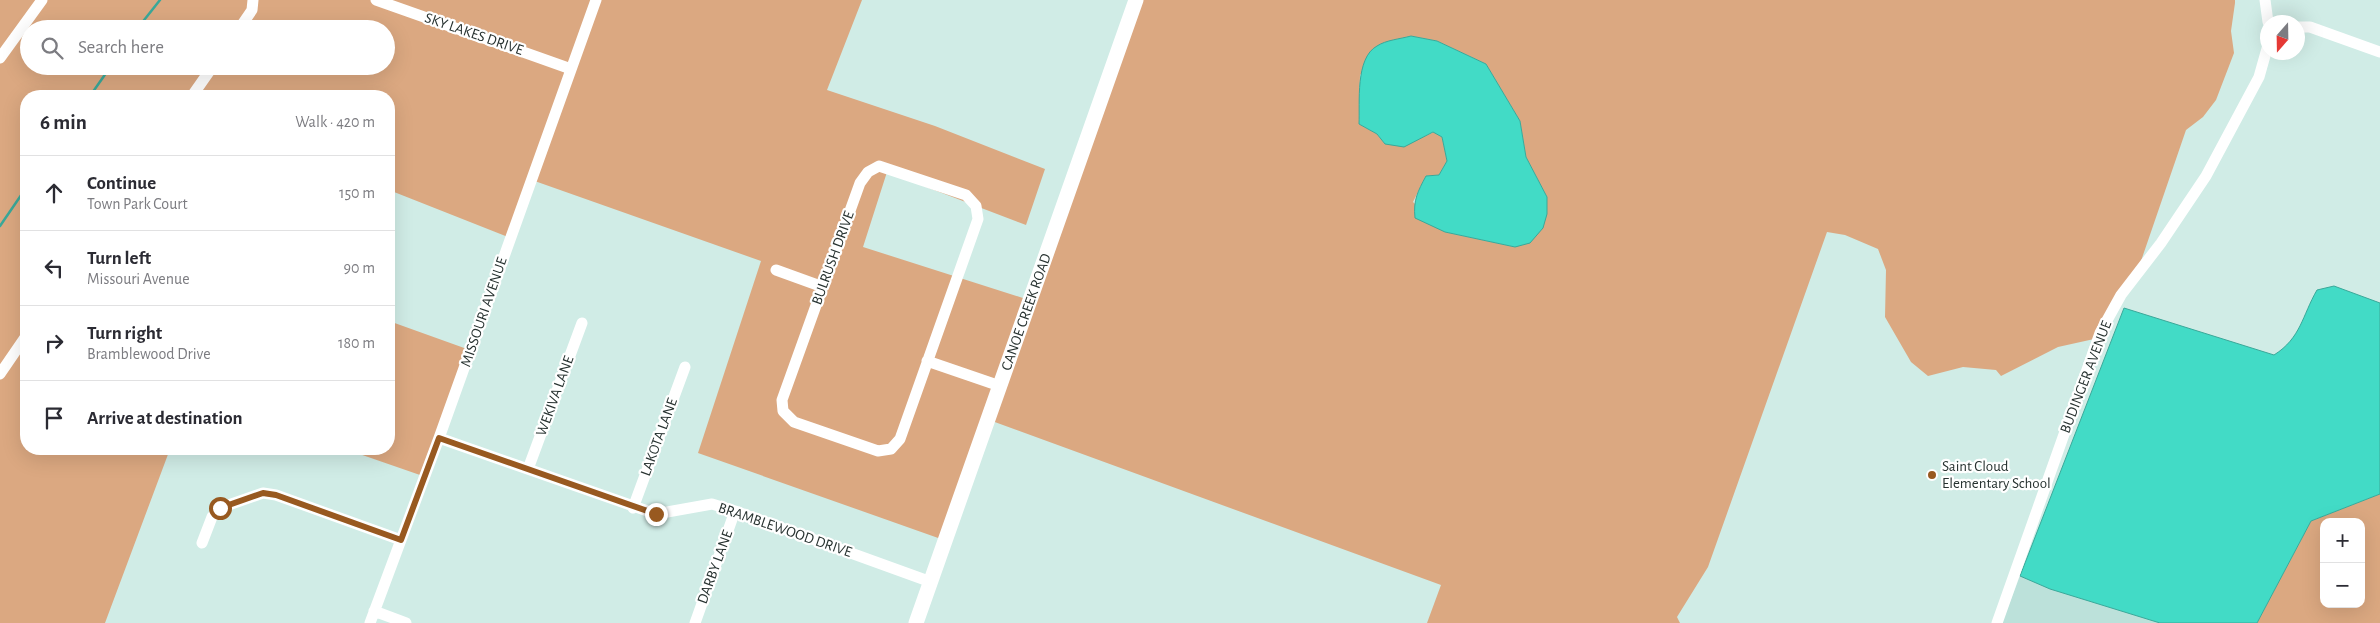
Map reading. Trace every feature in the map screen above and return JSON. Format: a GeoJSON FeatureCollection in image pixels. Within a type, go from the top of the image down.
{"type":"FeatureCollection","features":[{"type":"Feature","properties":{"kind":"main road","name":"CANOE CREEK ROAD"},"geometry":{"type":"LineString","coordinates":[[916,623],[1136,0]]}},
{"type":"Feature","properties":{"kind":"street"},"geometry":{"type":"LineString","coordinates":[[28,20],[42,0]]}},
{"type":"Feature","properties":{"kind":"street"},"geometry":{"type":"LineString","coordinates":[[245,20],[252,10],[254,0]]}},
{"type":"Feature","properties":{"kind":"street","name":"SKY LAKES DRIVE"},"geometry":{"type":"LineString","coordinates":[[376,0],[571,69]]}},
{"type":"Feature","properties":{"kind":"street","name":"MISSOURI AVENUE"},"geometry":{"type":"LineString","coordinates":[[370,623],[439,438],[596,0]]}},
{"type":"Feature","properties":{"kind":"street"},"geometry":{"type":"LineString","coordinates":[[2265,0],[2267,15]]}},
{"type":"Feature","properties":{"kind":"street"},"geometry":{"type":"LineString","coordinates":[[2305,27],[2310,27],[2380,52]]}},
{"type":"Feature","properties":{"kind":"street"},"geometry":{"type":"LineString","coordinates":[[0,58],[20,30]]}},
{"type":"Feature","properties":{"kind":"street","name":"BUDINGER AVENUE"},"geometry":{"type":"LineString","coordinates":[[1997,623],[2100,333],[2121,295],[2160,243],[2206,176],[2259,77],[2264,60]]}},
{"type":"Feature","properties":{"kind":"street"},"geometry":{"type":"LineString","coordinates":[[196,90],[207,75]]}},
{"type":"Feature","properties":{"kind":"street","name":"BULRUSH DRIVE"},"geometry":{"type":"LineString","coordinates":[[879,166],[966,195],[976,206],[978,218],[927,361],[900,439],[891,449],[878,452],[794,422],[782,411],[782,400],[860,183],[868,172],[879,166]]}},
{"type":"Feature","properties":{"kind":"street"},"geometry":{"type":"LineString","coordinates":[[776,270],[823,287]]}},
{"type":"Feature","properties":{"kind":"street","name":"WEKIVA LANE"},"geometry":{"type":"LineString","coordinates":[[528,469],[582,323]]}},
{"type":"Feature","properties":{"kind":"street"},"geometry":{"type":"LineString","coordinates":[[0,374],[20,345]]}},
{"type":"Feature","properties":{"kind":"street"},"geometry":{"type":"LineString","coordinates":[[927,361],[1000,386]]}},
{"type":"Feature","properties":{"kind":"street","name":"LAKOTA LANE"},"geometry":{"type":"LineString","coordinates":[[633,508],[685,367]]}},
{"type":"Feature","properties":{"kind":"street","name":"BRAMBLEWOOD DRIVE"},"geometry":{"type":"LineString","coordinates":[[439,438],[633,508],[656,514],[712,504],[931,582]]}},
{"type":"Feature","properties":{"kind":"street"},"geometry":{"type":"LineString","coordinates":[[202,544],[212,518],[220,508],[263,493],[276,495],[401,540]]}},
{"type":"Feature","properties":{"kind":"street","name":"DARBY LANE"},"geometry":{"type":"LineString","coordinates":[[694,623],[735,511]]}},
{"type":"Feature","properties":{"kind":"street"},"geometry":{"type":"LineString","coordinates":[[374,611],[406,623]]}},
{"type":"Feature","properties":{"kind":"shaded area"},"geometry":{"type":"Polygon","coordinates":[[[0,0],[862,0],[827,90],[935,126],[1045,169],[1026,225],[887,172],[863,247],[1026,299],[941,539],[698,453],[761,261],[529,179],[508,237],[395,192],[395,90],[20,90],[20,455],[168,455],[105,623],[0,623],[0,0]]]}},
{"type":"Feature","properties":{"kind":"shaded area"},"geometry":{"type":"Polygon","coordinates":[[[1140,0],[2235,0],[2231,31],[2234,53],[2216,100],[2203,117],[2186,130],[2141,261],[2094,339],[2058,347],[2001,376],[1996,370],[1963,367],[1928,376],[1911,362],[1885,317],[1886,270],[1878,249],[1845,235],[1827,232],[1708,567],[1677,617],[1680,623],[1427,623],[1441,585],[992,421],[1140,0]],[[1411,36],[1393,41],[1360,75],[1359,124],[1377,134],[1385,144],[1421,138],[1434,132],[1442,137],[1447,161],[1439,175],[1426,176],[1413,202],[1445,232],[1515,247],[1547,197],[1526,157],[1520,121],[1486,64],[1437,41],[1411,36]]]}},
{"type":"Feature","properties":{"kind":"shaded area"},"geometry":{"type":"Polygon","coordinates":[[[1411,36],[1437,41],[1486,64],[1520,121],[1526,157],[1547,197],[1547,214],[1543,228],[1530,243],[1515,247],[1445,232],[1415,218],[1417,196],[1426,176],[1439,175],[1447,161],[1442,137],[1433,132],[1404,147],[1385,144],[1377,134],[1359,124],[1360,82],[1365,60],[1377,46],[1385,42],[1411,36]]]}},
{"type":"Feature","properties":{"kind":"shaded area"},"geometry":{"type":"Polygon","coordinates":[[[2334,286],[2380,303],[2380,494],[2311,521],[2257,623],[2160,623],[2050,589],[2020,576],[2124,308],[2274,355],[2296,334],[2317,290],[2334,286]]]}},
{"type":"Feature","properties":{"kind":"shaded area"},"geometry":{"type":"Polygon","coordinates":[[[395,323],[467,349],[420,475],[362,455],[395,455],[395,323]]]}},
{"type":"Feature","properties":{"kind":"shaded area"},"geometry":{"type":"Polygon","coordinates":[[[2380,494],[2380,623],[2257,623],[2311,521],[2380,494]]]}},
{"type":"Feature","properties":{"kind":"shaded area"},"geometry":{"type":"Polygon","coordinates":[[[2020,576],[2050,589],[2160,623],[2002,623],[2020,576]]]}},
{"type":"Feature","properties":{"kind":"waterway"},"geometry":{"type":"LineString","coordinates":[[144,20],[160,0]]}},
{"type":"Feature","properties":{"kind":"waterway"},"geometry":{"type":"LineString","coordinates":[[94,90],[105,75]]}},
{"type":"Feature","properties":{"kind":"waterway"},"geometry":{"type":"LineString","coordinates":[[0,226],[20,197]]}},
{"type":"Feature","properties":{"kind":"place","name":"Saint Cloud Elementary School"},"geometry":{"type":"Point","coordinates":[1932,475]}},
{"type":"Feature","properties":{"kind":"route"},"geometry":{"type":"LineString","coordinates":[[220,508],[263,493],[276,495],[401,540],[439,438],[633,508],[656,514]]}}]}
